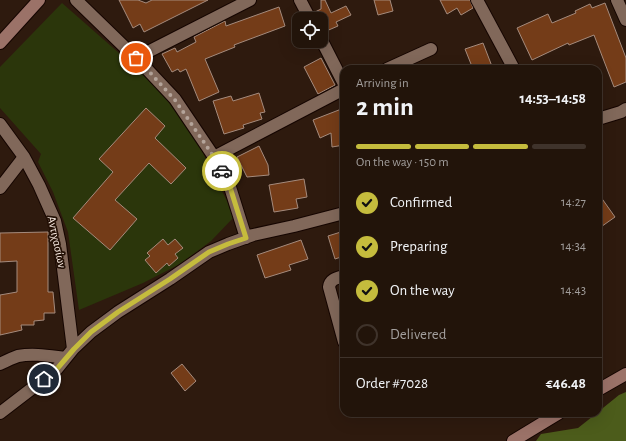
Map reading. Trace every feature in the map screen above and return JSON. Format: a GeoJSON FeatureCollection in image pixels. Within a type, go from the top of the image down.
{"type":"FeatureCollection","features":[{"type":"Feature","properties":{"kind":"street"},"geometry":{"type":"LineString","coordinates":[[0,43],[39,0]]}},
{"type":"Feature","properties":{"kind":"street"},"geometry":{"type":"LineString","coordinates":[[76,0],[144,66],[175,100],[214,157],[230,187],[246,238]]}},
{"type":"Feature","properties":{"kind":"street"},"geometry":{"type":"LineString","coordinates":[[136,58],[250,0]]}},
{"type":"Feature","properties":{"kind":"street"},"geometry":{"type":"LineString","coordinates":[[300,0],[306,12]]}},
{"type":"Feature","properties":{"kind":"street"},"geometry":{"type":"LineString","coordinates":[[477,0],[512,65]]}},
{"type":"Feature","properties":{"kind":"street"},"geometry":{"type":"LineString","coordinates":[[617,0],[626,20]]}},
{"type":"Feature","properties":{"kind":"street"},"geometry":{"type":"LineString","coordinates":[[326,48],[340,76]]}},
{"type":"Feature","properties":{"kind":"street"},"geometry":{"type":"LineString","coordinates":[[396,65],[431,49]]}},
{"type":"Feature","properties":{"kind":"street"},"geometry":{"type":"LineString","coordinates":[[214,157],[340,91]]}},
{"type":"Feature","properties":{"kind":"street"},"geometry":{"type":"LineString","coordinates":[[602,118],[626,109]]}},
{"type":"Feature","properties":{"kind":"street","name":"Αντιχασίων"},"geometry":{"type":"LineString","coordinates":[[0,124],[24,157],[39,185],[55,221],[60,244],[74,349]]}},
{"type":"Feature","properties":{"kind":"street"},"geometry":{"type":"LineString","coordinates":[[0,188],[24,157]]}},
{"type":"Feature","properties":{"kind":"street"},"geometry":{"type":"LineString","coordinates":[[0,413],[56,370],[65,358],[91,332],[108,319],[203,256],[216,249],[246,238],[340,214]]}},
{"type":"Feature","properties":{"kind":"street"},"geometry":{"type":"LineString","coordinates":[[340,277],[332,280],[329,287],[340,327]]}},
{"type":"Feature","properties":{"kind":"street"},"geometry":{"type":"LineString","coordinates":[[0,364],[16,357],[38,354],[65,358]]}},
{"type":"Feature","properties":{"kind":"street"},"geometry":{"type":"LineString","coordinates":[[602,388],[626,374]]}},
{"type":"Feature","properties":{"kind":"street"},"geometry":{"type":"LineString","coordinates":[[513,441],[552,417]]}},
{"type":"Feature","properties":{"kind":"green space"},"geometry":{"type":"Polygon","coordinates":[[[62,3],[153,83],[186,124],[198,143],[227,201],[233,218],[211,241],[180,264],[143,283],[79,310],[68,232],[53,192],[38,162],[41,154],[0,108],[0,67],[62,3]]]}},
{"type":"Feature","properties":{"kind":"green space"},"geometry":{"type":"Polygon","coordinates":[[[626,392],[626,441],[536,441],[541,434],[578,428],[592,417],[602,417],[602,409],[619,395],[626,392]]]}},
{"type":"Feature","properties":{"kind":"building"},"geometry":{"type":"Polygon","coordinates":[[[119,0],[138,0],[146,3],[152,0],[208,0],[144,32],[140,24],[133,28],[119,0]]]}},
{"type":"Feature","properties":{"kind":"building"},"geometry":{"type":"Polygon","coordinates":[[[321,0],[325,0],[331,13],[346,6],[351,15],[336,22],[338,26],[328,30],[328,12],[315,12],[321,9],[321,0]]]}},
{"type":"Feature","properties":{"kind":"building"},"geometry":{"type":"Polygon","coordinates":[[[374,0],[390,0],[393,11],[378,15],[374,0]]]}},
{"type":"Feature","properties":{"kind":"building"},"geometry":{"type":"Polygon","coordinates":[[[440,0],[470,0],[473,8],[461,15],[457,8],[447,14],[440,0]]]}},
{"type":"Feature","properties":{"kind":"building"},"geometry":{"type":"Polygon","coordinates":[[[605,3],[626,58],[626,82],[614,87],[594,35],[569,45],[568,43],[532,60],[517,28],[548,14],[552,23],[576,13],[575,11],[590,4],[592,8],[605,3]]]}},
{"type":"Feature","properties":{"kind":"building"},"geometry":{"type":"Polygon","coordinates":[[[279,7],[285,26],[234,45],[235,47],[205,59],[219,92],[199,101],[186,69],[180,72],[178,69],[172,72],[162,54],[175,48],[177,52],[196,42],[194,37],[225,21],[226,26],[279,7]]]}},
{"type":"Feature","properties":{"kind":"building"},"geometry":{"type":"Polygon","coordinates":[[[483,43],[491,65],[471,65],[465,49],[483,43]]]}},
{"type":"Feature","properties":{"kind":"building"},"geometry":{"type":"Polygon","coordinates":[[[321,58],[335,85],[318,94],[304,67],[321,58]]]}},
{"type":"Feature","properties":{"kind":"building"},"geometry":{"type":"Polygon","coordinates":[[[259,93],[265,112],[260,113],[262,119],[243,125],[244,128],[224,134],[213,101],[231,96],[233,101],[259,93]]]}},
{"type":"Feature","properties":{"kind":"building"},"geometry":{"type":"Polygon","coordinates":[[[146,108],[165,126],[155,138],[186,168],[171,184],[149,163],[115,200],[137,219],[110,250],[73,218],[113,172],[99,159],[146,108]]]}},
{"type":"Feature","properties":{"kind":"building"},"geometry":{"type":"Polygon","coordinates":[[[340,110],[340,146],[332,147],[331,133],[320,138],[313,120],[340,110]]]}},
{"type":"Feature","properties":{"kind":"building"},"geometry":{"type":"Polygon","coordinates":[[[259,146],[268,165],[269,175],[247,177],[237,157],[259,146]]]}},
{"type":"Feature","properties":{"kind":"building"},"geometry":{"type":"Polygon","coordinates":[[[304,179],[307,197],[296,199],[298,208],[274,212],[269,185],[304,179]]]}},
{"type":"Feature","properties":{"kind":"building"},"geometry":{"type":"Polygon","coordinates":[[[602,199],[615,217],[602,226],[602,199]]]}},
{"type":"Feature","properties":{"kind":"building"},"geometry":{"type":"Polygon","coordinates":[[[48,232],[48,292],[53,292],[55,313],[44,313],[44,320],[34,321],[34,325],[21,325],[22,330],[0,335],[0,295],[17,292],[17,261],[0,262],[0,233],[48,232]]]}},
{"type":"Feature","properties":{"kind":"building"},"geometry":{"type":"Polygon","coordinates":[[[340,232],[340,257],[335,259],[328,236],[340,232]]]}},
{"type":"Feature","properties":{"kind":"building"},"geometry":{"type":"Polygon","coordinates":[[[163,239],[168,245],[175,239],[183,248],[175,254],[178,258],[169,266],[167,263],[156,273],[145,260],[150,256],[147,253],[163,239]]]}},
{"type":"Feature","properties":{"kind":"building"},"geometry":{"type":"Polygon","coordinates":[[[301,240],[308,259],[289,265],[291,270],[265,278],[257,255],[301,240]]]}},
{"type":"Feature","properties":{"kind":"building"},"geometry":{"type":"Polygon","coordinates":[[[182,364],[196,381],[185,391],[171,373],[182,364]]]}},
{"type":"Feature","properties":{"kind":"way so far"},"geometry":{"type":"LineString","coordinates":[[136,58],[175,100],[222,171]]}},
{"type":"Feature","properties":{"kind":"route"},"geometry":{"type":"LineString","coordinates":[[44,379],[56,370],[91,332],[118,312],[180,273],[209,252],[246,238],[230,187],[222,171]]}}]}
